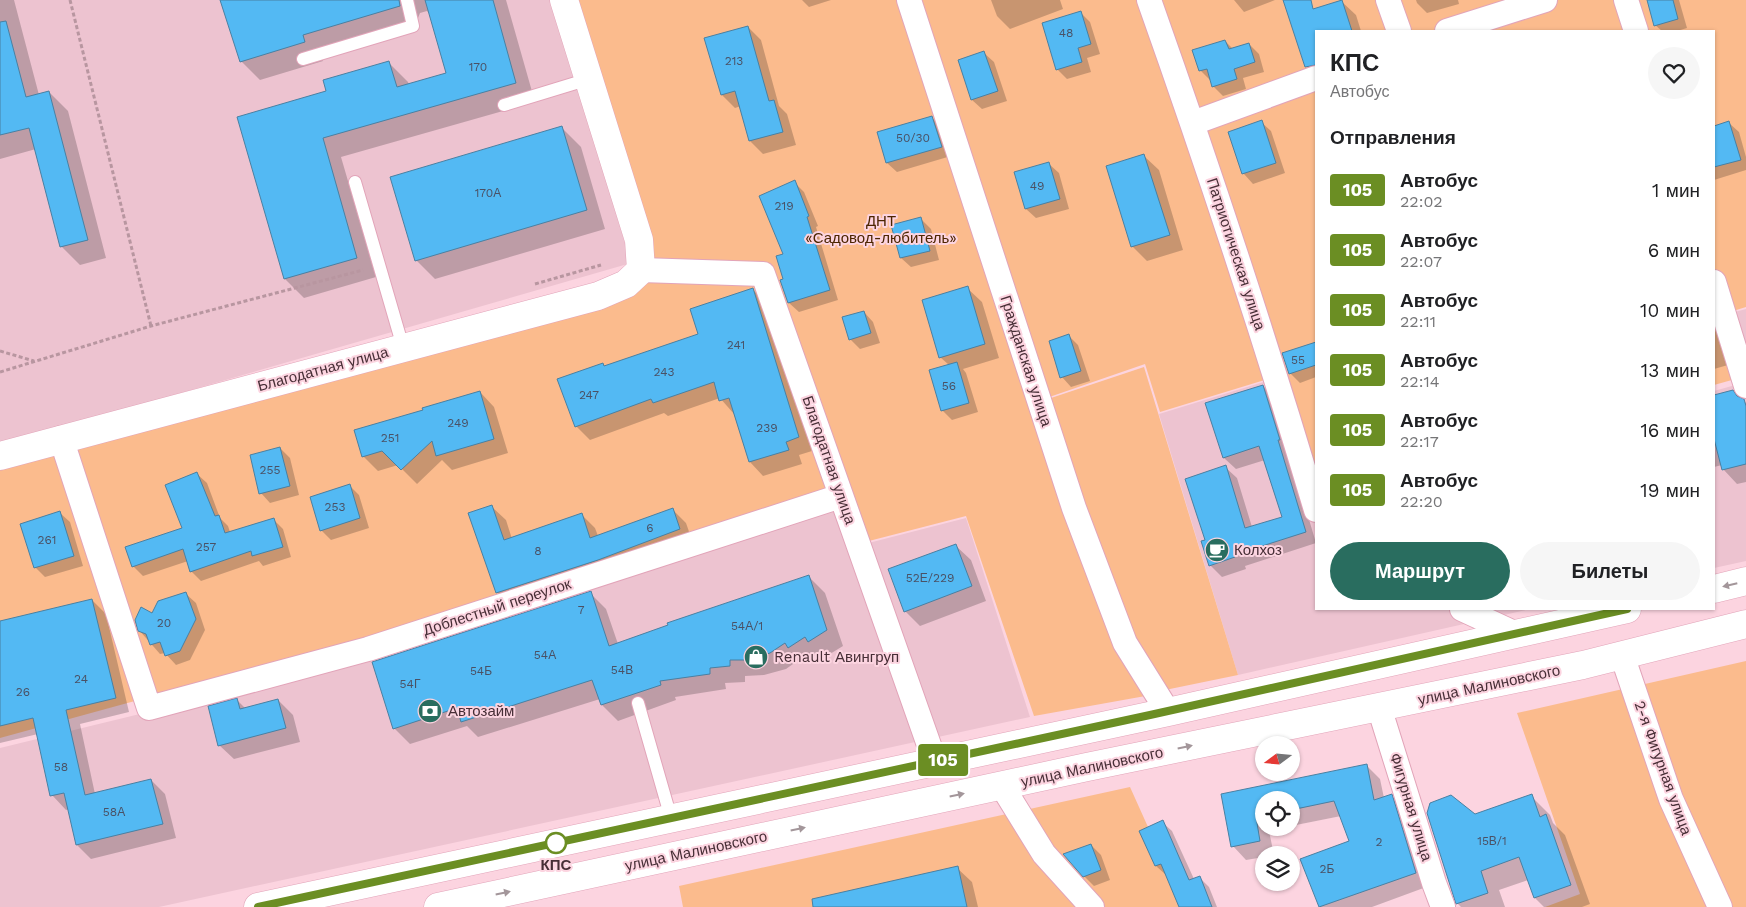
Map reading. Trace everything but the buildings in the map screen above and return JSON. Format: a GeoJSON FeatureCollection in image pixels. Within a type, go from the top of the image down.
{"type":"FeatureCollection","features":[{"type":"Feature","properties":{"kind":"main road"},"geometry":{"type":"LineString","coordinates":[[564,0],[639,240],[641,270]]}},
{"type":"Feature","properties":{"kind":"main road","name":"Благодатная улица"},"geometry":{"type":"LineString","coordinates":[[0,456],[61,438],[598,296],[626,284],[641,270]]}},
{"type":"Feature","properties":{"kind":"main road"},"geometry":{"type":"LineString","coordinates":[[1715,589],[1746,581]]}},
{"type":"Feature","properties":{"kind":"main road"},"geometry":{"type":"LineString","coordinates":[[258,907],[1168,712],[1516,634],[1582,614],[1618,610]]}},
{"type":"Feature","properties":{"kind":"main road","name":"улица Малиновского"},"geometry":{"type":"LineString","coordinates":[[438,907],[1002,786],[1584,665],[1746,624]]}},
{"type":"Feature","properties":{"kind":"street","name":"Гражданская улица"},"geometry":{"type":"LineString","coordinates":[[909,0],[1074,508],[1125,643],[1168,712]]}},
{"type":"Feature","properties":{"kind":"street","name":"Патриотическая улица"},"geometry":{"type":"LineString","coordinates":[[1149,0],[1193,123],[1277,378],[1315,507]]}},
{"type":"Feature","properties":{"kind":"street"},"geometry":{"type":"LineString","coordinates":[[1388,0],[1399,30]]}},
{"type":"Feature","properties":{"kind":"street"},"geometry":{"type":"LineString","coordinates":[[1450,30],[1545,0]]}},
{"type":"Feature","properties":{"kind":"street"},"geometry":{"type":"LineString","coordinates":[[1626,0],[1636,30]]}},
{"type":"Feature","properties":{"kind":"street"},"geometry":{"type":"LineString","coordinates":[[1193,123],[1315,78]]}},
{"type":"Feature","properties":{"kind":"street","name":"Благодатная улица"},"geometry":{"type":"LineString","coordinates":[[641,270],[763,274],[935,762]]}},
{"type":"Feature","properties":{"kind":"street"},"geometry":{"type":"LineString","coordinates":[[1715,285],[1746,386]]}},
{"type":"Feature","properties":{"kind":"street","name":"Доблестный переулок"},"geometry":{"type":"LineString","coordinates":[[61,438],[149,708],[368,649],[841,496]]}},
{"type":"Feature","properties":{"kind":"street"},"geometry":{"type":"LineString","coordinates":[[1464,610],[1516,634]]}},
{"type":"Feature","properties":{"kind":"street","name":"2-я Фигурная улица"},"geometry":{"type":"LineString","coordinates":[[1622,655],[1671,799],[1720,907]]}},
{"type":"Feature","properties":{"kind":"street","name":"Фигурная улица"},"geometry":{"type":"LineString","coordinates":[[1380,707],[1443,907]]}},
{"type":"Feature","properties":{"kind":"street"},"geometry":{"type":"LineString","coordinates":[[1002,786],[1044,854],[1092,907]]}},
{"type":"Feature","properties":{"kind":"lane"},"geometry":{"type":"LineString","coordinates":[[303,59],[413,26],[407,0]]}},
{"type":"Feature","properties":{"kind":"lane"},"geometry":{"type":"LineString","coordinates":[[504,105],[589,80]]}},
{"type":"Feature","properties":{"kind":"lane"},"geometry":{"type":"LineString","coordinates":[[355,182],[403,347]]}},
{"type":"Feature","properties":{"kind":"lane"},"geometry":{"type":"LineString","coordinates":[[638,704],[671,818]]}},
{"type":"Feature","properties":{"kind":"path"},"geometry":{"type":"LineString","coordinates":[[70,0],[151,326]]}},
{"type":"Feature","properties":{"kind":"path"},"geometry":{"type":"LineString","coordinates":[[0,372],[151,326],[379,265]]}},
{"type":"Feature","properties":{"kind":"path"},"geometry":{"type":"LineString","coordinates":[[0,351],[35,361]]}},
{"type":"Feature","properties":{"kind":"shaded area"},"geometry":{"type":"Polygon","coordinates":[[[0,0],[552,0],[631,263],[0,445],[0,0]]]}},
{"type":"Feature","properties":{"kind":"shaded area"},"geometry":{"type":"Polygon","coordinates":[[[1746,309],[1746,366],[1731,313],[1746,309]]]}},
{"type":"Feature","properties":{"kind":"shaded area"},"geometry":{"type":"Polygon","coordinates":[[[1270,380],[1315,498],[1315,610],[1526,610],[1238,675],[1159,414],[1270,380]]]}},
{"type":"Feature","properties":{"kind":"shaded area"},"geometry":{"type":"Polygon","coordinates":[[[1746,382],[1746,561],[1715,568],[1715,391],[1746,382]]]}},
{"type":"Feature","properties":{"kind":"shaded area"},"geometry":{"type":"Polygon","coordinates":[[[835,506],[849,548],[966,518],[1030,717],[159,907],[0,907],[0,748],[148,712],[835,506]]]}},
{"type":"Feature","properties":{"kind":"green space","name":"ДНТ «Садовод-любитель»"},"geometry":{"type":"Polygon","coordinates":[[[573,0],[1746,0],[1746,307],[1720,315],[1739,378],[1715,385],[1715,30],[1315,30],[1315,485],[1281,375],[1160,412],[1145,364],[1032,403],[1151,695],[1034,716],[966,516],[865,542],[846,485],[466,610],[0,738],[0,464],[654,277],[573,0]]]}},
{"type":"Feature","properties":{"kind":"green space"},"geometry":{"type":"Polygon","coordinates":[[[1144,367],[1238,675],[1165,690],[1128,635],[1045,400],[1144,367]]]}},
{"type":"Feature","properties":{"kind":"green space"},"geometry":{"type":"Polygon","coordinates":[[[1746,661],[1746,907],[1545,907],[1580,894],[1517,713],[1746,661]]]}},
{"type":"Feature","properties":{"kind":"green space"},"geometry":{"type":"Polygon","coordinates":[[[1130,787],[1184,907],[683,907],[679,886],[1130,787]]]}},
{"type":"Feature","properties":{"kind":"bus line","name":"105"},"geometry":{"type":"LineString","coordinates":[[258,907],[1150,715],[1622,610]]}},
{"type":"Feature","properties":{"kind":"place","name":"Колхоз"},"geometry":{"type":"Point","coordinates":[1217,550]}},
{"type":"Feature","properties":{"kind":"place","name":"Renault Авингруп"},"geometry":{"type":"Point","coordinates":[756,657]}},
{"type":"Feature","properties":{"kind":"place","name":"Автозайм"},"geometry":{"type":"Point","coordinates":[430,711]}},
{"type":"Feature","properties":{"kind":"place","name":"КПС"},"geometry":{"type":"Point","coordinates":[556,843]}}]}
